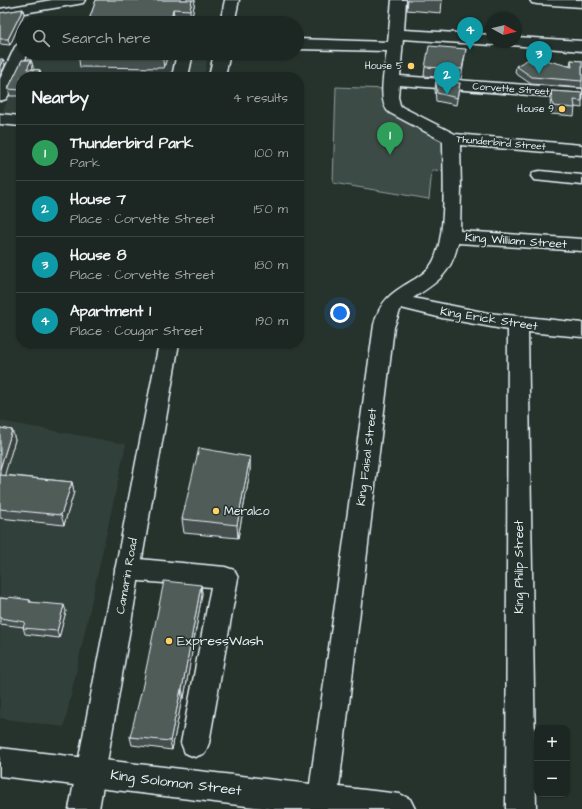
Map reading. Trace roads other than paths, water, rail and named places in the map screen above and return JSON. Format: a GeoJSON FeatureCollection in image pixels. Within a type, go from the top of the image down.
{"type":"FeatureCollection","features":[{"type":"Feature","properties":{"kind":"street"},"geometry":{"type":"LineString","coordinates":[[0,13],[20,5],[78,0]]}},
{"type":"Feature","properties":{"kind":"street"},"geometry":{"type":"LineString","coordinates":[[229,16],[232,0]]}},
{"type":"Feature","properties":{"kind":"street","name":"Thunderbird Street"},"geometry":{"type":"LineString","coordinates":[[399,0],[391,80],[390,97],[392,107],[451,139],[582,150]]}},
{"type":"Feature","properties":{"kind":"street"},"geometry":{"type":"LineString","coordinates":[[537,0],[582,3]]}},
{"type":"Feature","properties":{"kind":"street"},"geometry":{"type":"LineString","coordinates":[[304,44],[396,40],[486,40]]}},
{"type":"Feature","properties":{"kind":"street"},"geometry":{"type":"LineString","coordinates":[[522,42],[582,46]]}},
{"type":"Feature","properties":{"kind":"street"},"geometry":{"type":"LineString","coordinates":[[0,96],[17,60]]}},
{"type":"Feature","properties":{"kind":"street"},"geometry":{"type":"LineString","coordinates":[[181,72],[184,60]]}},
{"type":"Feature","properties":{"kind":"street"},"geometry":{"type":"LineString","coordinates":[[219,72],[221,60]]}},
{"type":"Feature","properties":{"kind":"street","name":"Corvette Street"},"geometry":{"type":"LineString","coordinates":[[391,80],[582,94]]}},
{"type":"Feature","properties":{"kind":"street"},"geometry":{"type":"LineString","coordinates":[[0,119],[16,121]]}},
{"type":"Feature","properties":{"kind":"street","name":"King Faisal Street"},"geometry":{"type":"LineString","coordinates":[[323,800],[381,345],[388,311],[396,300],[406,292],[428,280],[440,269],[448,251],[453,184],[451,139]]}},
{"type":"Feature","properties":{"kind":"street"},"geometry":{"type":"LineString","coordinates":[[540,176],[582,180]]}},
{"type":"Feature","properties":{"kind":"street","name":"King William Street"},"geometry":{"type":"LineString","coordinates":[[450,236],[582,245]]}},
{"type":"Feature","properties":{"kind":"street","name":"King Erick Street"},"geometry":{"type":"LineString","coordinates":[[396,300],[445,313],[518,325],[582,330]]}},
{"type":"Feature","properties":{"kind":"street","name":"King Philip Street"},"geometry":{"type":"LineString","coordinates":[[518,325],[521,809]]}},
{"type":"Feature","properties":{"kind":"street","name":"Camarin Road"},"geometry":{"type":"LineString","coordinates":[[84,809],[168,348]]}},
{"type":"Feature","properties":{"kind":"street"},"geometry":{"type":"LineString","coordinates":[[128,569],[225,578],[195,743]]}},
{"type":"Feature","properties":{"kind":"street","name":"King Solomon Street"},"geometry":{"type":"LineString","coordinates":[[0,762],[91,774],[400,809]]}},
{"type":"Feature","properties":{"kind":"place","name":"Apartment 1"},"geometry":{"type":"Point","coordinates":[470,50]}},
{"type":"Feature","properties":{"kind":"place","name":"House 5"},"geometry":{"type":"Point","coordinates":[411,66]}},
{"type":"Feature","properties":{"kind":"place","name":"House 8"},"geometry":{"type":"Point","coordinates":[539,74]}},
{"type":"Feature","properties":{"kind":"place","name":"House 7"},"geometry":{"type":"Point","coordinates":[447,95]}},
{"type":"Feature","properties":{"kind":"place","name":"House 9"},"geometry":{"type":"Point","coordinates":[562,109]}},
{"type":"Feature","properties":{"kind":"place","name":"Thunderbird Park"},"geometry":{"type":"Point","coordinates":[390,155]}},
{"type":"Feature","properties":{"kind":"place","name":"Meralco"},"geometry":{"type":"Point","coordinates":[216,511]}},
{"type":"Feature","properties":{"kind":"place","name":"ExpressWash"},"geometry":{"type":"Point","coordinates":[169,641]}}]}
